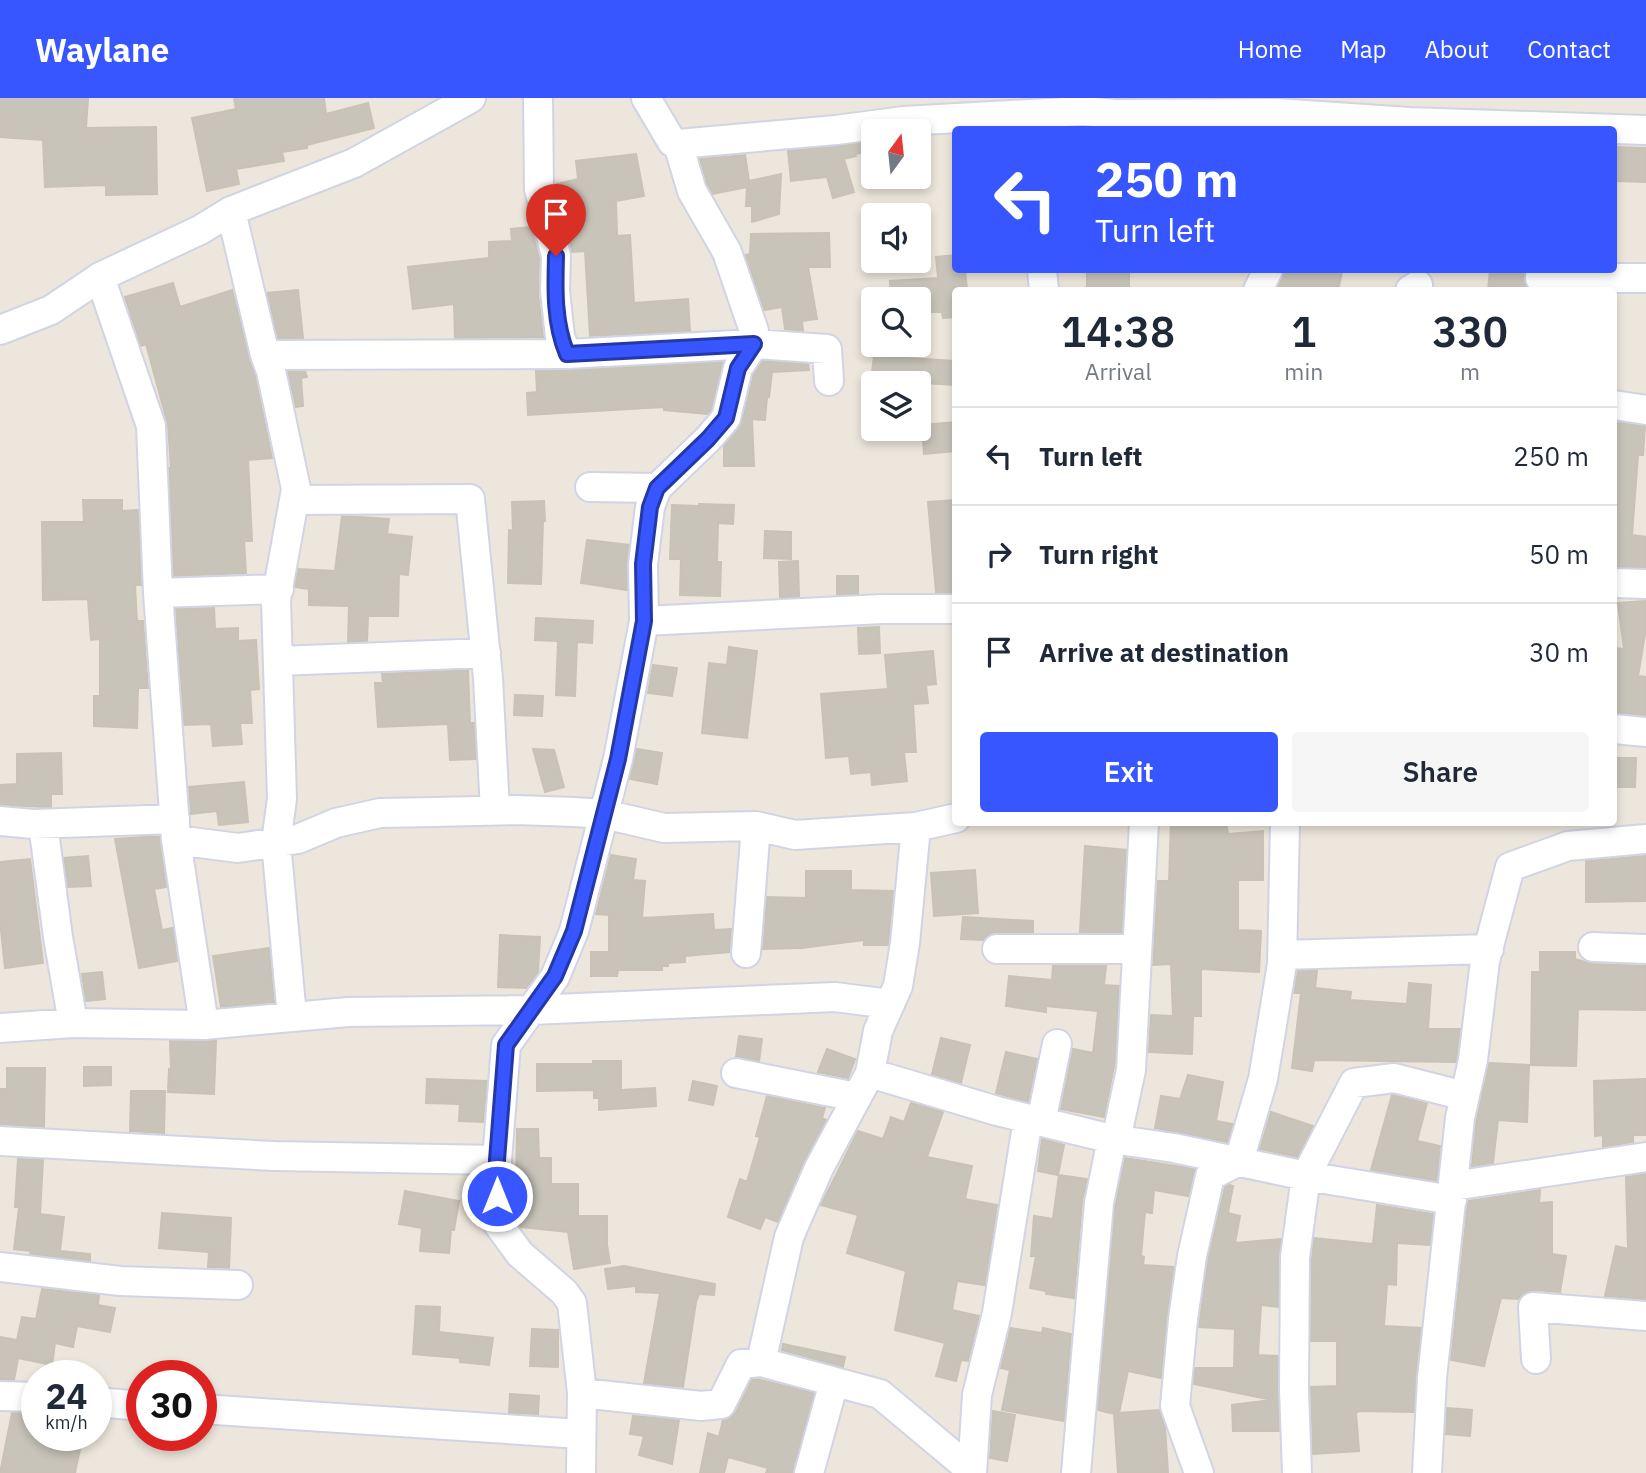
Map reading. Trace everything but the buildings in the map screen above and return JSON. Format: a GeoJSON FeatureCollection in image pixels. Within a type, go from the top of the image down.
{"type":"FeatureCollection","features":[{"type":"Feature","properties":{"kind":"street"},"geometry":{"type":"LineString","coordinates":[[0,330],[51,310],[100,277],[200,230],[231,211],[354,163],[471,98]]}},
{"type":"Feature","properties":{"kind":"street"},"geometry":{"type":"LineString","coordinates":[[537,98],[539,189],[556,256],[555,291],[560,337],[567,354]]}},
{"type":"Feature","properties":{"kind":"street"},"geometry":{"type":"LineString","coordinates":[[646,98],[672,142],[678,144],[904,121],[1081,113],[1276,113],[1345,124],[1445,126]]}},
{"type":"Feature","properties":{"kind":"street"},"geometry":{"type":"LineString","coordinates":[[935,120],[953,98]]}},
{"type":"Feature","properties":{"kind":"street"},"geometry":{"type":"LineString","coordinates":[[1617,129],[1646,130]]}},
{"type":"Feature","properties":{"kind":"street"},"geometry":{"type":"LineString","coordinates":[[580,1473],[582,1393],[572,1303],[564,1292],[520,1254],[498,1224],[497,1160],[506,1045],[555,976],[574,931],[618,759],[644,621],[643,564],[650,507],[657,488],[726,418],[738,368],[754,344],[754,331],[727,252],[692,191],[678,144]]}},
{"type":"Feature","properties":{"kind":"street"},"geometry":{"type":"LineString","coordinates":[[231,211],[271,371],[296,489],[276,600],[282,799],[276,842],[292,1017]]}},
{"type":"Feature","properties":{"kind":"street"},"geometry":{"type":"LineString","coordinates":[[100,277],[150,426],[158,593],[175,829],[204,1025]]}},
{"type":"Feature","properties":{"kind":"street"},"geometry":{"type":"LineString","coordinates":[[1540,278],[1646,278]]}},
{"type":"Feature","properties":{"kind":"street"},"geometry":{"type":"LineString","coordinates":[[265,355],[567,354],[754,344],[827,349],[829,381]]}},
{"type":"Feature","properties":{"kind":"street"},"geometry":{"type":"LineString","coordinates":[[1617,405],[1646,410]]}},
{"type":"Feature","properties":{"kind":"street"},"geometry":{"type":"LineString","coordinates":[[590,486],[657,488]]}},
{"type":"Feature","properties":{"kind":"street"},"geometry":{"type":"LineString","coordinates":[[294,500],[470,499],[486,653],[495,810]]}},
{"type":"Feature","properties":{"kind":"street"},"geometry":{"type":"LineString","coordinates":[[1617,583],[1646,584]]}},
{"type":"Feature","properties":{"kind":"street"},"geometry":{"type":"LineString","coordinates":[[158,593],[279,589]]}},
{"type":"Feature","properties":{"kind":"street"},"geometry":{"type":"LineString","coordinates":[[644,621],[883,609],[952,609]]}},
{"type":"Feature","properties":{"kind":"street"},"geometry":{"type":"LineString","coordinates":[[278,661],[486,653]]}},
{"type":"Feature","properties":{"kind":"street"},"geometry":{"type":"LineString","coordinates":[[1617,729],[1646,732]]}},
{"type":"Feature","properties":{"kind":"street"},"geometry":{"type":"LineString","coordinates":[[0,821],[175,829],[238,848],[298,839],[336,823],[380,814],[495,810],[604,814],[664,828],[756,826],[795,835],[916,827],[952,819]]}},
{"type":"Feature","properties":{"kind":"street"},"geometry":{"type":"LineString","coordinates":[[43,824],[73,1023]]}},
{"type":"Feature","properties":{"kind":"street"},"geometry":{"type":"LineString","coordinates":[[746,953],[756,826]]}},
{"type":"Feature","properties":{"kind":"street"},"geometry":{"type":"LineString","coordinates":[[1076,1473],[1099,1203],[1131,1070],[1144,826]]}},
{"type":"Feature","properties":{"kind":"street"},"geometry":{"type":"LineString","coordinates":[[1199,1473],[1175,1406],[1183,1319],[1192,1256],[1210,1176],[1239,1161],[1263,1079],[1282,955],[1284,826]]}},
{"type":"Feature","properties":{"kind":"street"},"geometry":{"type":"LineString","coordinates":[[761,1362],[789,1237],[819,1168],[863,1085],[878,1031],[898,986],[905,943],[916,827]]}},
{"type":"Feature","properties":{"kind":"street"},"geometry":{"type":"LineString","coordinates":[[1427,1473],[1432,1378],[1460,1118],[1473,1060],[1489,948],[1510,867],[1568,846],[1646,839]]}},
{"type":"Feature","properties":{"kind":"street"},"geometry":{"type":"LineString","coordinates":[[1593,947],[1646,949]]}},
{"type":"Feature","properties":{"kind":"street"},"geometry":{"type":"LineString","coordinates":[[1282,955],[1489,948]]}},
{"type":"Feature","properties":{"kind":"street"},"geometry":{"type":"LineString","coordinates":[[998,949],[1137,949]]}},
{"type":"Feature","properties":{"kind":"street"},"geometry":{"type":"LineString","coordinates":[[0,1028],[73,1023],[204,1025],[348,1012],[531,1010],[835,997],[890,1004]]}},
{"type":"Feature","properties":{"kind":"street"},"geometry":{"type":"LineString","coordinates":[[972,1472],[977,1395],[997,1313],[1035,1120],[1057,1044]]}},
{"type":"Feature","properties":{"kind":"street"},"geometry":{"type":"LineString","coordinates":[[736,1073],[863,1085],[1035,1120],[1114,1140],[1239,1161],[1306,1176],[1453,1193],[1646,1157]]}},
{"type":"Feature","properties":{"kind":"street"},"geometry":{"type":"LineString","coordinates":[[1297,1473],[1294,1390],[1295,1257],[1306,1176],[1354,1083],[1394,1078],[1465,1096]]}},
{"type":"Feature","properties":{"kind":"street"},"geometry":{"type":"LineString","coordinates":[[0,1141],[274,1156],[497,1160]]}},
{"type":"Feature","properties":{"kind":"street"},"geometry":{"type":"LineString","coordinates":[[0,1267],[120,1281],[238,1285]]}},
{"type":"Feature","properties":{"kind":"street"},"geometry":{"type":"LineString","coordinates":[[1536,1359],[1533,1307],[1646,1316]]}},
{"type":"Feature","properties":{"kind":"street"},"geometry":{"type":"LineString","coordinates":[[582,1393],[701,1406],[721,1404],[741,1364],[761,1362],[880,1394],[972,1472]]}},
{"type":"Feature","properties":{"kind":"street"},"geometry":{"type":"LineString","coordinates":[[808,1473],[834,1382]]}},
{"type":"Feature","properties":{"kind":"street"},"geometry":{"type":"LineString","coordinates":[[0,1396],[21,1397]]}},
{"type":"Feature","properties":{"kind":"street"},"geometry":{"type":"LineString","coordinates":[[217,1410],[581,1434]]}},
{"type":"Feature","properties":{"kind":"route"},"geometry":{"type":"LineString","coordinates":[[497,1196],[497,1160],[506,1045],[555,976],[574,931],[618,759],[644,621],[643,564],[650,507],[657,488],[726,418],[738,368],[754,344],[567,354],[560,337],[555,291],[556,256]]}}]}
